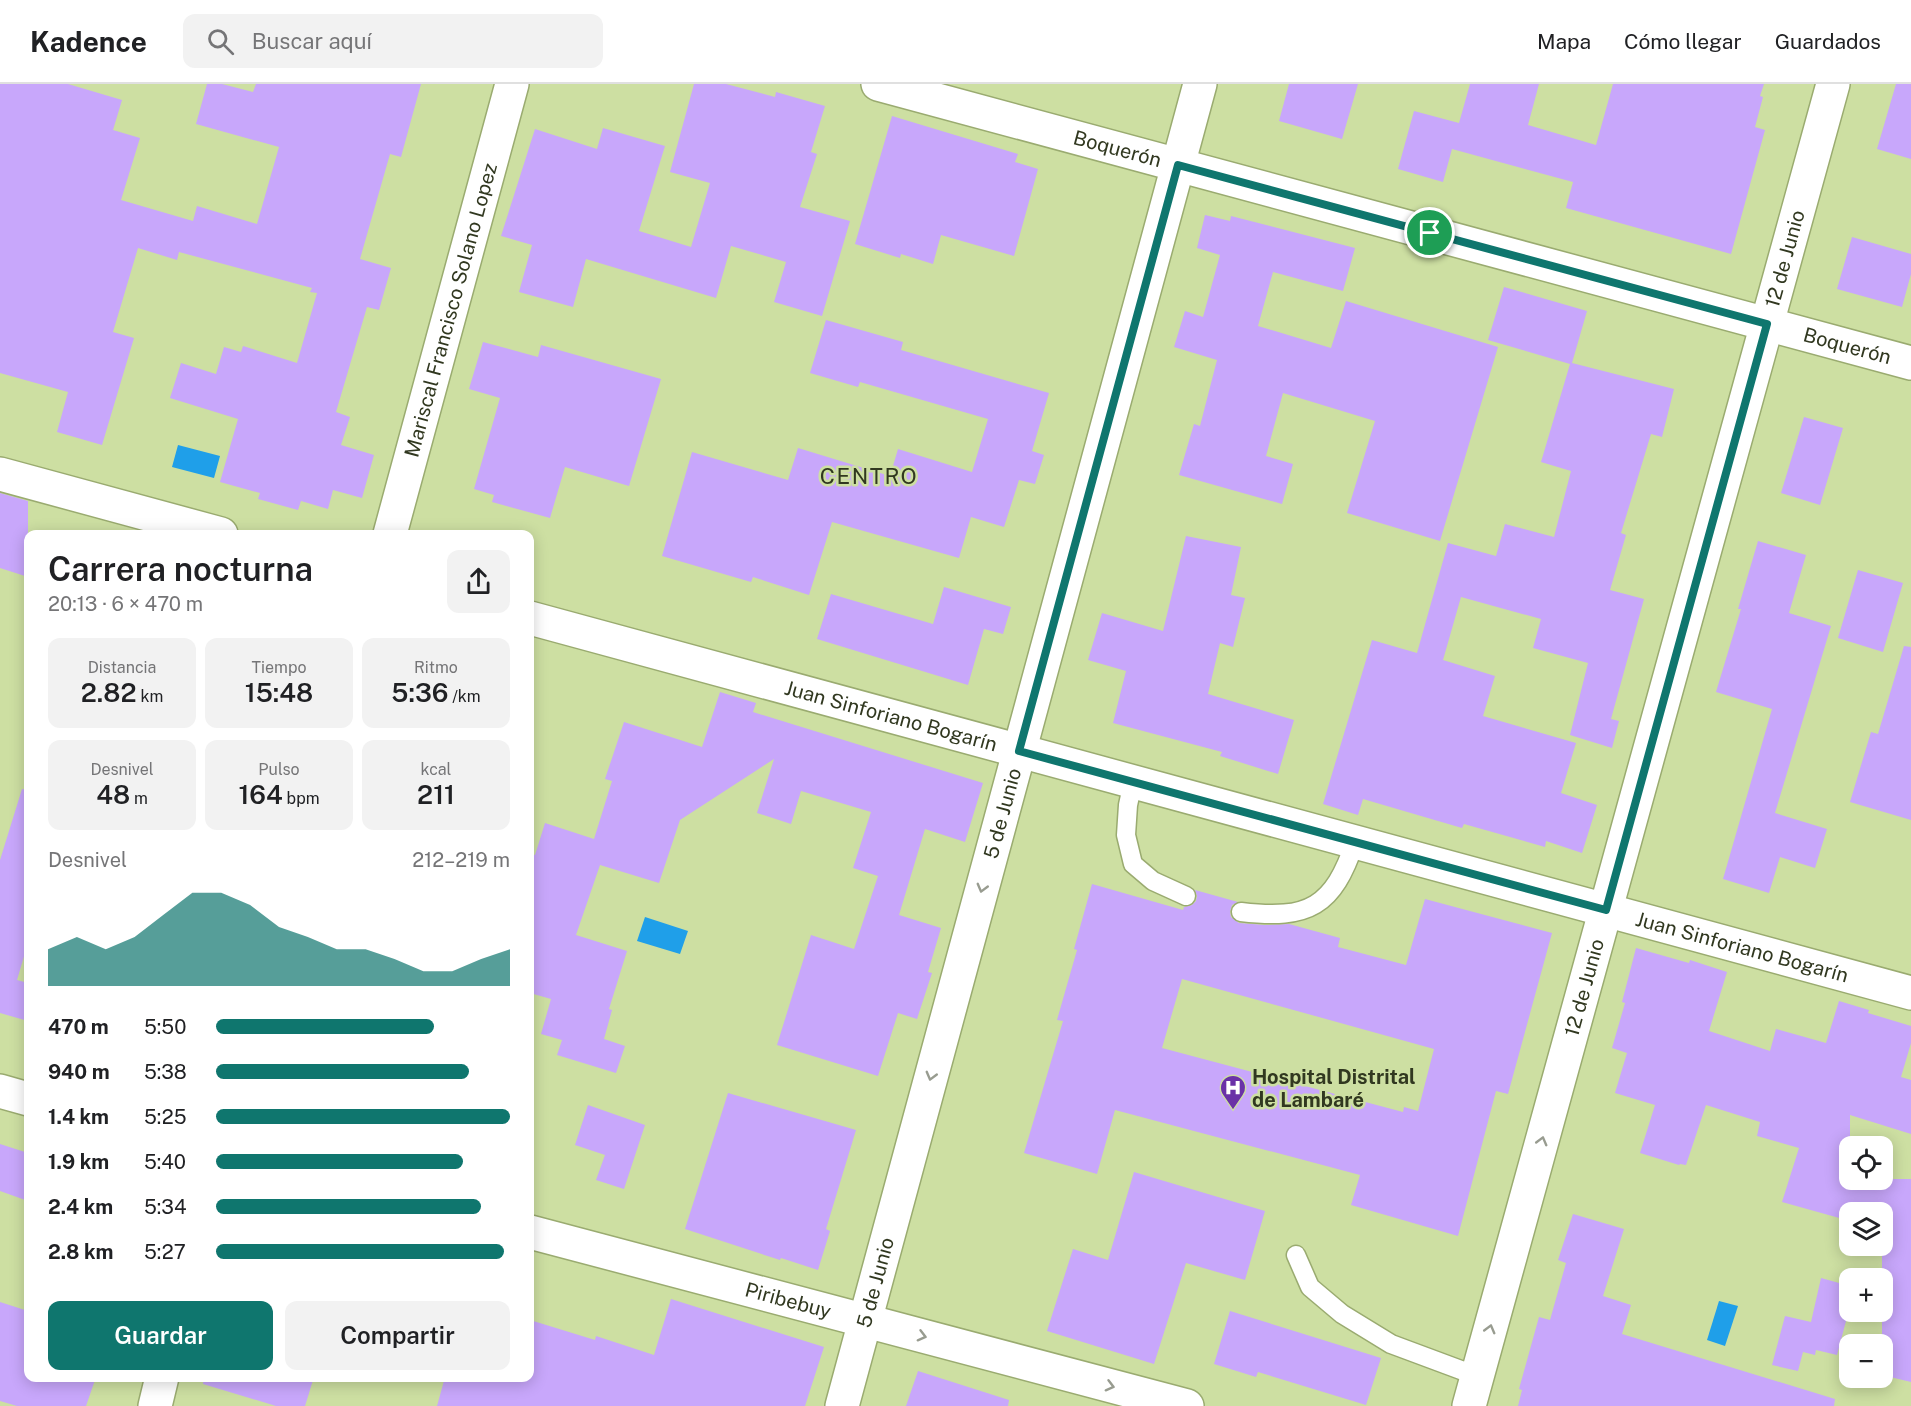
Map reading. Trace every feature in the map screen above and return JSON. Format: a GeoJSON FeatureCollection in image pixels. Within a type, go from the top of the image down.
{"type":"FeatureCollection","features":[{"type":"Feature","properties":{"kind":"street","name":"Mariscal Francisco Solano Lopez"},"geometry":{"type":"LineString","coordinates":[[391,530],[512,84]]}},
{"type":"Feature","properties":{"kind":"street","name":"Boquerón"},"geometry":{"type":"LineString","coordinates":[[878,84],[1911,363]]}},
{"type":"Feature","properties":{"kind":"street","name":"5 de Junio"},"geometry":{"type":"LineString","coordinates":[[842,1406],[1200,84]]}},
{"type":"Feature","properties":{"kind":"street","name":"12 de Junio"},"geometry":{"type":"LineString","coordinates":[[1473,1391],[1833,84]]}},
{"type":"Feature","properties":{"kind":"street"},"geometry":{"type":"LineString","coordinates":[[0,474],[206,530]]}},
{"type":"Feature","properties":{"kind":"street","name":"Juan Sinforiano Bogarín"},"geometry":{"type":"LineString","coordinates":[[534,619],[1911,993]]}},
{"type":"Feature","properties":{"kind":"street"},"geometry":{"type":"LineString","coordinates":[[0,1091],[24,1098]]}},
{"type":"Feature","properties":{"kind":"street","name":"Piribebuy"},"geometry":{"type":"LineString","coordinates":[[534,1233],[1187,1406]]}},
{"type":"Feature","properties":{"kind":"street"},"geometry":{"type":"LineString","coordinates":[[154,1406],[161,1382]]}},
{"type":"Feature","properties":{"kind":"lane"},"geometry":{"type":"LineString","coordinates":[[1133,782],[1128,805],[1126,835],[1133,864],[1153,881],[1186,896]]}},
{"type":"Feature","properties":{"kind":"lane"},"geometry":{"type":"LineString","coordinates":[[1241,912],[1271,916],[1305,910],[1328,895],[1345,871],[1355,842]]}},
{"type":"Feature","properties":{"kind":"lane"},"geometry":{"type":"LineString","coordinates":[[1296,1255],[1310,1287],[1342,1314],[1473,1391]]}},
{"type":"Feature","properties":{"kind":"water"},"geometry":{"type":"Polygon","coordinates":[[[178,445],[220,456],[214,478],[172,467],[178,445]]]}},
{"type":"Feature","properties":{"kind":"water"},"geometry":{"type":"Polygon","coordinates":[[[645,917],[688,931],[680,954],[637,941],[645,917]]]}},
{"type":"Feature","properties":{"kind":"water"},"geometry":{"type":"Polygon","coordinates":[[[1719,1301],[1738,1306],[1725,1346],[1707,1340],[1719,1301]]]}},
{"type":"Feature","properties":{"kind":"building"},"geometry":{"type":"Polygon","coordinates":[[[0,84],[68,84],[122,100],[113,130],[140,138],[121,200],[193,221],[197,206],[257,224],[279,147],[196,124],[207,84],[222,84],[253,92],[256,84],[421,84],[401,157],[390,154],[360,259],[391,268],[379,310],[367,307],[336,412],[350,417],[341,445],[374,455],[362,498],[333,490],[328,509],[301,501],[298,510],[258,499],[260,493],[220,482],[238,419],[170,398],[181,363],[216,374],[224,347],[241,352],[243,346],[297,363],[317,293],[310,292],[312,288],[179,252],[177,260],[138,248],[113,332],[134,338],[102,445],[57,432],[68,392],[0,373],[0,84]]]}},
{"type":"Feature","properties":{"kind":"building"},"geometry":{"type":"Polygon","coordinates":[[[694,84],[726,84],[775,97],[776,92],[825,106],[811,152],[817,154],[800,207],[850,221],[822,316],[774,302],[786,262],[731,246],[716,298],[586,259],[573,307],[519,292],[532,245],[501,236],[535,129],[597,149],[603,128],[665,146],[639,231],[691,247],[710,183],[670,172],[694,84]]]}},
{"type":"Feature","properties":{"kind":"building"},"geometry":{"type":"Polygon","coordinates":[[[1289,84],[1358,84],[1342,139],[1279,121],[1289,84]]]}},
{"type":"Feature","properties":{"kind":"building"},"geometry":{"type":"Polygon","coordinates":[[[1470,84],[1539,84],[1528,125],[1596,145],[1613,84],[1764,84],[1755,127],[1765,130],[1731,254],[1566,208],[1573,182],[1452,149],[1443,182],[1398,169],[1414,111],[1459,123],[1470,84]]]}},
{"type":"Feature","properties":{"kind":"building"},"geometry":{"type":"Polygon","coordinates":[[[1896,84],[1911,84],[1911,159],[1877,149],[1896,84]]]}},
{"type":"Feature","properties":{"kind":"building"},"geometry":{"type":"Polygon","coordinates":[[[892,116],[1018,154],[1015,162],[1038,169],[1014,256],[941,235],[933,264],[901,254],[900,258],[855,244],[892,116]]]}},
{"type":"Feature","properties":{"kind":"building"},"geometry":{"type":"Polygon","coordinates":[[[1205,215],[1230,221],[1231,216],[1355,248],[1343,291],[1273,272],[1258,326],[1331,348],[1346,301],[1498,347],[1440,541],[1347,513],[1375,421],[1283,393],[1266,456],[1293,464],[1282,504],[1179,475],[1194,424],[1200,426],[1217,360],[1174,347],[1185,311],[1203,317],[1220,255],[1197,248],[1205,215]]]}},
{"type":"Feature","properties":{"kind":"building"},"geometry":{"type":"Polygon","coordinates":[[[1852,237],[1911,254],[1911,274],[1902,307],[1837,289],[1852,237]]]}},
{"type":"Feature","properties":{"kind":"building"},"geometry":{"type":"Polygon","coordinates":[[[1504,287],[1587,311],[1572,363],[1674,389],[1662,437],[1651,434],[1621,533],[1626,535],[1610,590],[1644,599],[1611,719],[1619,721],[1612,748],[1570,735],[1588,663],[1533,648],[1541,619],[1461,597],[1443,660],[1495,676],[1483,716],[1576,743],[1561,793],[1597,805],[1582,853],[1546,841],[1545,847],[1464,824],[1462,828],[1363,799],[1358,815],[1323,804],[1372,640],[1417,653],[1448,543],[1496,556],[1505,524],[1554,537],[1571,471],[1541,462],[1570,364],[1488,340],[1504,287]]]}},
{"type":"Feature","properties":{"kind":"building"},"geometry":{"type":"Polygon","coordinates":[[[826,320],[903,342],[901,350],[1049,393],[1032,451],[1044,455],[1035,484],[1019,480],[1004,527],[971,517],[959,558],[832,522],[809,595],[753,577],[751,582],[662,556],[692,452],[788,480],[798,448],[890,476],[898,449],[972,472],[988,419],[860,382],[858,387],[810,373],[826,320]]]}},
{"type":"Feature","properties":{"kind":"building"},"geometry":{"type":"Polygon","coordinates":[[[483,342],[538,357],[541,345],[661,379],[629,486],[565,467],[550,518],[492,502],[494,495],[474,489],[500,398],[469,389],[483,342]]]}},
{"type":"Feature","properties":{"kind":"building"},"geometry":{"type":"Polygon","coordinates":[[[1804,417],[1843,428],[1820,505],[1781,493],[1804,417]]]}},
{"type":"Feature","properties":{"kind":"building"},"geometry":{"type":"Polygon","coordinates":[[[0,493],[28,501],[28,530],[24,530],[24,576],[0,568],[0,493]]]}},
{"type":"Feature","properties":{"kind":"building"},"geometry":{"type":"Polygon","coordinates":[[[1186,536],[1241,547],[1231,595],[1245,598],[1233,647],[1220,643],[1208,694],[1294,720],[1278,774],[1220,756],[1222,752],[1113,723],[1126,671],[1088,660],[1102,613],[1163,631],[1186,536]]]}},
{"type":"Feature","properties":{"kind":"building"},"geometry":{"type":"Polygon","coordinates":[[[1758,541],[1806,555],[1789,613],[1831,626],[1775,813],[1827,829],[1815,868],[1780,857],[1769,893],[1723,879],[1772,709],[1716,692],[1741,609],[1738,609],[1758,541]]]}},
{"type":"Feature","properties":{"kind":"building"},"geometry":{"type":"Polygon","coordinates":[[[1858,570],[1903,583],[1883,652],[1838,638],[1858,570]]]}},
{"type":"Feature","properties":{"kind":"building"},"geometry":{"type":"Polygon","coordinates":[[[944,587],[1011,607],[1003,634],[984,629],[968,685],[817,639],[831,594],[933,624],[944,587]]]}},
{"type":"Feature","properties":{"kind":"building"},"geometry":{"type":"Polygon","coordinates":[[[1904,646],[1911,647],[1911,820],[1850,802],[1871,732],[1878,734],[1904,646]]]}},
{"type":"Feature","properties":{"kind":"building"},"geometry":{"type":"Polygon","coordinates":[[[720,692],[756,703],[753,712],[983,783],[965,842],[925,829],[899,915],[941,928],[928,972],[932,973],[917,1019],[898,1013],[878,1076],[777,1045],[811,935],[854,949],[878,876],[853,868],[871,812],[801,791],[791,824],[757,813],[774,759],[680,820],[659,883],[600,865],[576,935],[627,951],[609,1009],[612,1010],[604,1039],[625,1046],[616,1073],[557,1055],[562,1040],[541,1034],[551,999],[534,994],[534,855],[545,823],[594,839],[612,781],[605,779],[624,722],[702,747],[720,692]]]}},
{"type":"Feature","properties":{"kind":"building"},"geometry":{"type":"Polygon","coordinates":[[[22,789],[24,789],[24,956],[17,980],[24,982],[24,1020],[0,1013],[0,860],[22,789]]]}},
{"type":"Feature","properties":{"kind":"building"},"geometry":{"type":"Polygon","coordinates":[[[1092,884],[1183,910],[1184,907],[1196,901],[1195,890],[1238,902],[1232,905],[1230,912],[1231,917],[1239,923],[1289,924],[1340,938],[1338,947],[1406,965],[1425,899],[1552,933],[1508,1094],[1496,1091],[1458,1236],[1351,1205],[1360,1175],[1115,1110],[1097,1174],[1024,1153],[1063,1021],[1057,1020],[1077,950],[1074,949],[1092,884]],[[1182,979],[1162,1048],[1403,1112],[1404,1107],[1418,1111],[1434,1049],[1182,979]]]}},
{"type":"Feature","properties":{"kind":"building"},"geometry":{"type":"Polygon","coordinates":[[[1636,948],[1689,963],[1690,960],[1727,972],[1709,1031],[1770,1051],[1776,1029],[1826,1043],[1839,1001],[1869,1010],[1868,1013],[1911,1026],[1911,1043],[1901,1077],[1911,1080],[1911,1134],[1850,1115],[1850,1136],[1839,1136],[1839,1190],[1893,1190],[1893,1179],[1911,1179],[1911,1382],[1893,1378],[1893,1334],[1882,1334],[1882,1322],[1893,1322],[1893,1268],[1882,1268],[1882,1256],[1893,1256],[1893,1202],[1839,1202],[1839,1218],[1782,1202],[1799,1148],[1757,1136],[1760,1122],[1706,1105],[1686,1165],[1640,1153],[1655,1105],[1615,1093],[1627,1053],[1612,1048],[1625,1003],[1622,1002],[1636,948]]]}},
{"type":"Feature","properties":{"kind":"building"},"geometry":{"type":"Polygon","coordinates":[[[728,1093],[856,1130],[826,1229],[830,1231],[818,1270],[685,1229],[728,1093]]]}},
{"type":"Feature","properties":{"kind":"building"},"geometry":{"type":"Polygon","coordinates":[[[588,1105],[645,1125],[624,1189],[596,1180],[605,1155],[575,1145],[588,1105]]]}},
{"type":"Feature","properties":{"kind":"building"},"geometry":{"type":"Polygon","coordinates":[[[0,1144],[24,1152],[24,1200],[0,1191],[0,1144]]]}},
{"type":"Feature","properties":{"kind":"building"},"geometry":{"type":"Polygon","coordinates":[[[1134,1172],[1265,1211],[1245,1280],[1186,1263],[1154,1364],[1047,1331],[1073,1249],[1108,1260],[1134,1172]]]}},
{"type":"Feature","properties":{"kind":"building"},"geometry":{"type":"Polygon","coordinates":[[[1573,1214],[1624,1229],[1603,1296],[1631,1305],[1622,1334],[1835,1399],[1834,1406],[1518,1406],[1522,1390],[1519,1389],[1539,1317],[1550,1320],[1566,1263],[1558,1260],[1573,1214]]]}},
{"type":"Feature","properties":{"kind":"building"},"geometry":{"type":"Polygon","coordinates":[[[1821,1278],[1839,1283],[1839,1322],[1846,1322],[1843,1334],[1839,1334],[1837,1355],[1816,1350],[1815,1355],[1803,1352],[1798,1371],[1772,1365],[1785,1316],[1811,1322],[1821,1278]]]}},
{"type":"Feature","properties":{"kind":"building"},"geometry":{"type":"Polygon","coordinates":[[[671,1299],[824,1347],[805,1406],[437,1406],[444,1382],[534,1382],[534,1321],[595,1340],[596,1336],[654,1355],[671,1299]]]}},
{"type":"Feature","properties":{"kind":"building"},"geometry":{"type":"Polygon","coordinates":[[[0,1302],[24,1310],[24,1382],[94,1382],[86,1406],[17,1406],[0,1401],[0,1302]]]}},
{"type":"Feature","properties":{"kind":"building"},"geometry":{"type":"Polygon","coordinates":[[[1230,1311],[1381,1358],[1366,1405],[1258,1372],[1256,1377],[1214,1364],[1230,1311]]]}},
{"type":"Feature","properties":{"kind":"building"},"geometry":{"type":"Polygon","coordinates":[[[918,1371],[1009,1400],[1008,1406],[906,1406],[918,1371]]]}},
{"type":"Feature","properties":{"kind":"building"},"geometry":{"type":"Polygon","coordinates":[[[203,1382],[312,1382],[305,1406],[276,1406],[203,1384],[203,1382]]]}},
{"type":"Feature","properties":{"kind":"place","name":"Hospital Distrital de Lambaré"},"geometry":{"type":"Point","coordinates":[1233,1111]}},
{"type":"Feature","properties":{"kind":"district","name":"CENTRO"},"geometry":{"type":"Point","coordinates":[869,476]}},
{"type":"Feature","properties":{"kind":"route"},"geometry":{"type":"LineString","coordinates":[[1178,165],[1430,233],[1767,324],[1606,910],[1019,751],[1178,165]]}}]}
